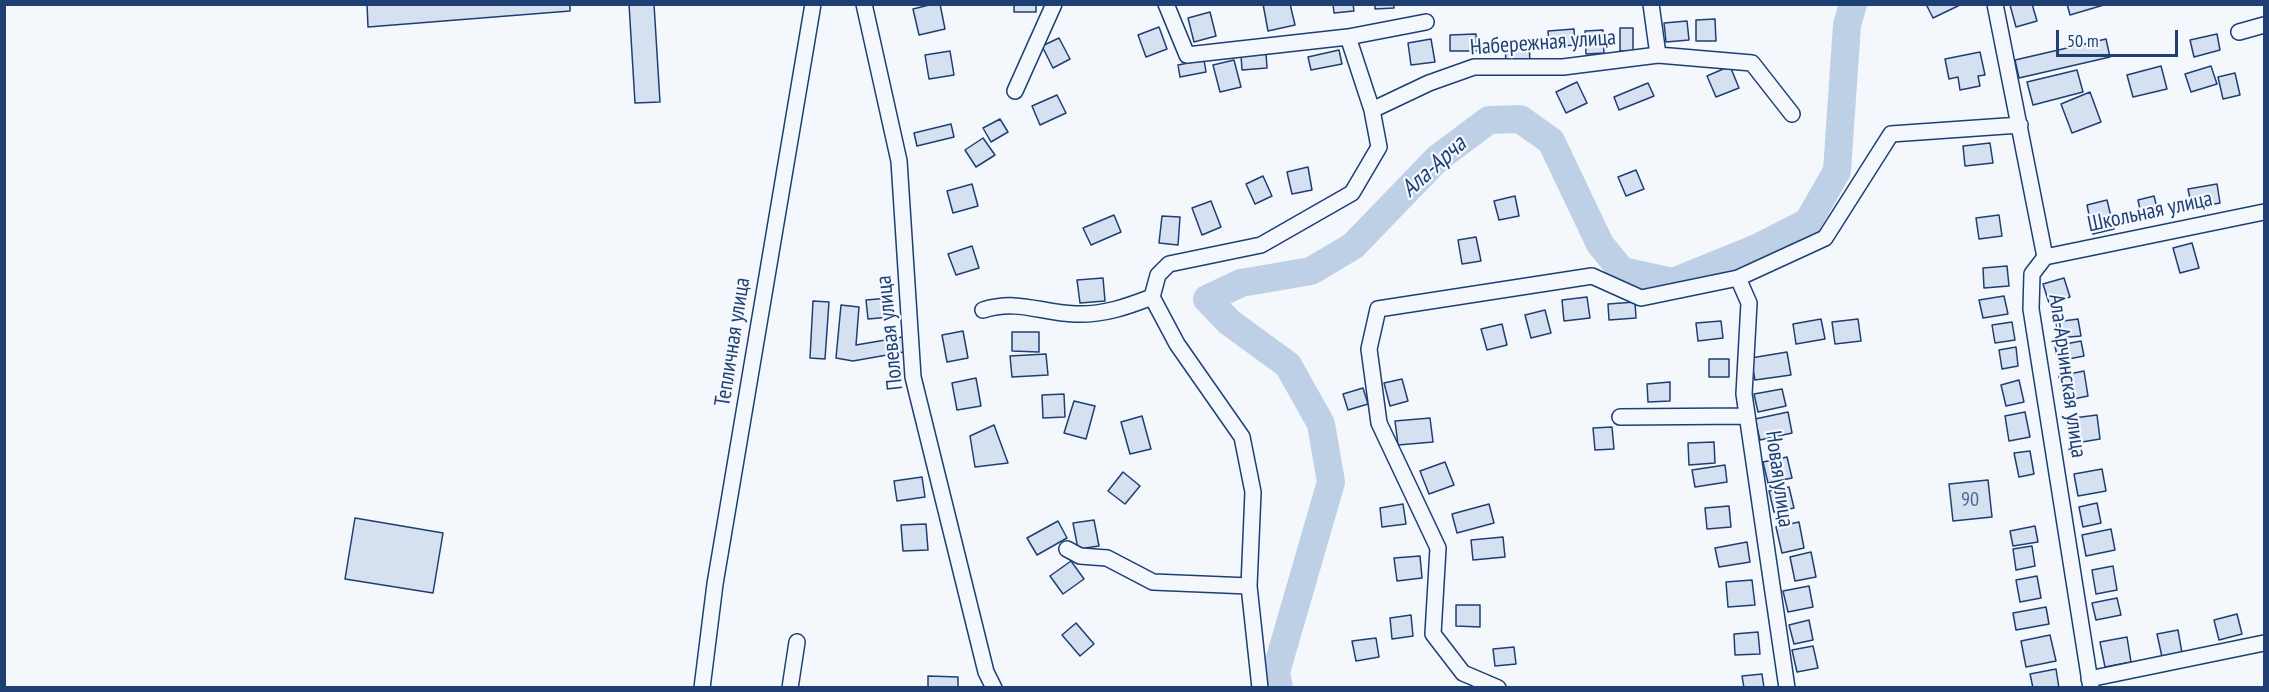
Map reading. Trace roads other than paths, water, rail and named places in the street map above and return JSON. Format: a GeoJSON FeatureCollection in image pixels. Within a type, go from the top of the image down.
{"type":"FeatureCollection","features":[{"type":"Feature","properties":{"kind":"street","name":"Тепличная улица"},"geometry":{"type":"LineString","coordinates":[[702,687],[715,584],[813,4]]}},
{"type":"Feature","properties":{"kind":"street","name":"Полевая улица"},"geometry":{"type":"LineString","coordinates":[[864,4],[899,161],[913,377],[986,672],[994,687]]}},
{"type":"Feature","properties":{"kind":"street"},"geometry":{"type":"LineString","coordinates":[[1015,91],[1054,4]]}},
{"type":"Feature","properties":{"kind":"street"},"geometry":{"type":"LineString","coordinates":[[1166,4],[1187,55],[1348,37],[1426,22]]}},
{"type":"Feature","properties":{"kind":"street"},"geometry":{"type":"LineString","coordinates":[[1651,4],[1658,55]]}},
{"type":"Feature","properties":{"kind":"street"},"geometry":{"type":"LineString","coordinates":[[1995,4],[2045,256]]}},
{"type":"Feature","properties":{"kind":"street"},"geometry":{"type":"LineString","coordinates":[[2239,32],[2265,25]]}},
{"type":"Feature","properties":{"kind":"street"},"geometry":{"type":"LineString","coordinates":[[1260,687],[1250,585],[1253,492],[1242,437],[1178,344],[1152,297],[1158,275],[1170,264],[1261,245],[1352,193],[1379,147],[1372,110],[1348,37]]}},
{"type":"Feature","properties":{"kind":"street","name":"Набережная улица"},"geometry":{"type":"LineString","coordinates":[[1372,110],[1429,83],[1474,67],[1563,67],[1658,55],[1752,63],[1792,114]]}},
{"type":"Feature","properties":{"kind":"street"},"geometry":{"type":"LineString","coordinates":[[1498,687],[1463,673],[1433,634],[1438,548],[1379,423],[1369,349],[1378,309],[1592,276],[1641,298],[1738,278],[1825,238],[1891,135],[2020,125]]}},
{"type":"Feature","properties":{"kind":"street","name":"Школьная улица"},"geometry":{"type":"LineString","coordinates":[[2045,256],[2265,212]]}},
{"type":"Feature","properties":{"kind":"street","name":"Ала-Арчинская улица"},"geometry":{"type":"LineString","coordinates":[[2045,256],[2032,274],[2031,309],[2090,683]]}},
{"type":"Feature","properties":{"kind":"street","name":"Новая улица"},"geometry":{"type":"LineString","coordinates":[[1738,278],[1749,303],[1744,394],[1787,687]]}},
{"type":"Feature","properties":{"kind":"street"},"geometry":{"type":"LineString","coordinates":[[983,310],[1003,304],[1074,314],[1111,312],[1152,297]]}},
{"type":"Feature","properties":{"kind":"street"},"geometry":{"type":"LineString","coordinates":[[1620,417],[1747,416]]}},
{"type":"Feature","properties":{"kind":"street"},"geometry":{"type":"LineString","coordinates":[[1067,549],[1080,556],[1107,558],[1153,582],[1250,585]]}},
{"type":"Feature","properties":{"kind":"street"},"geometry":{"type":"LineString","coordinates":[[790,687],[796,642]]}},
{"type":"Feature","properties":{"kind":"street"},"geometry":{"type":"LineString","coordinates":[[2090,683],[2265,643]]}},
{"type":"Feature","properties":{"kind":"waterway","name":"Ала-Арча"},"geometry":{"type":"LineString","coordinates":[[1279,688],[1276,672],[1331,482],[1321,424],[1288,365],[1229,322],[1207,299],[1241,283],[1311,271],[1353,246],[1438,158],[1489,120],[1520,119],[1551,141],[1600,244],[1622,271],[1673,282],[1757,248],[1808,222],[1837,171],[1847,25],[1853,4]]}}]}
